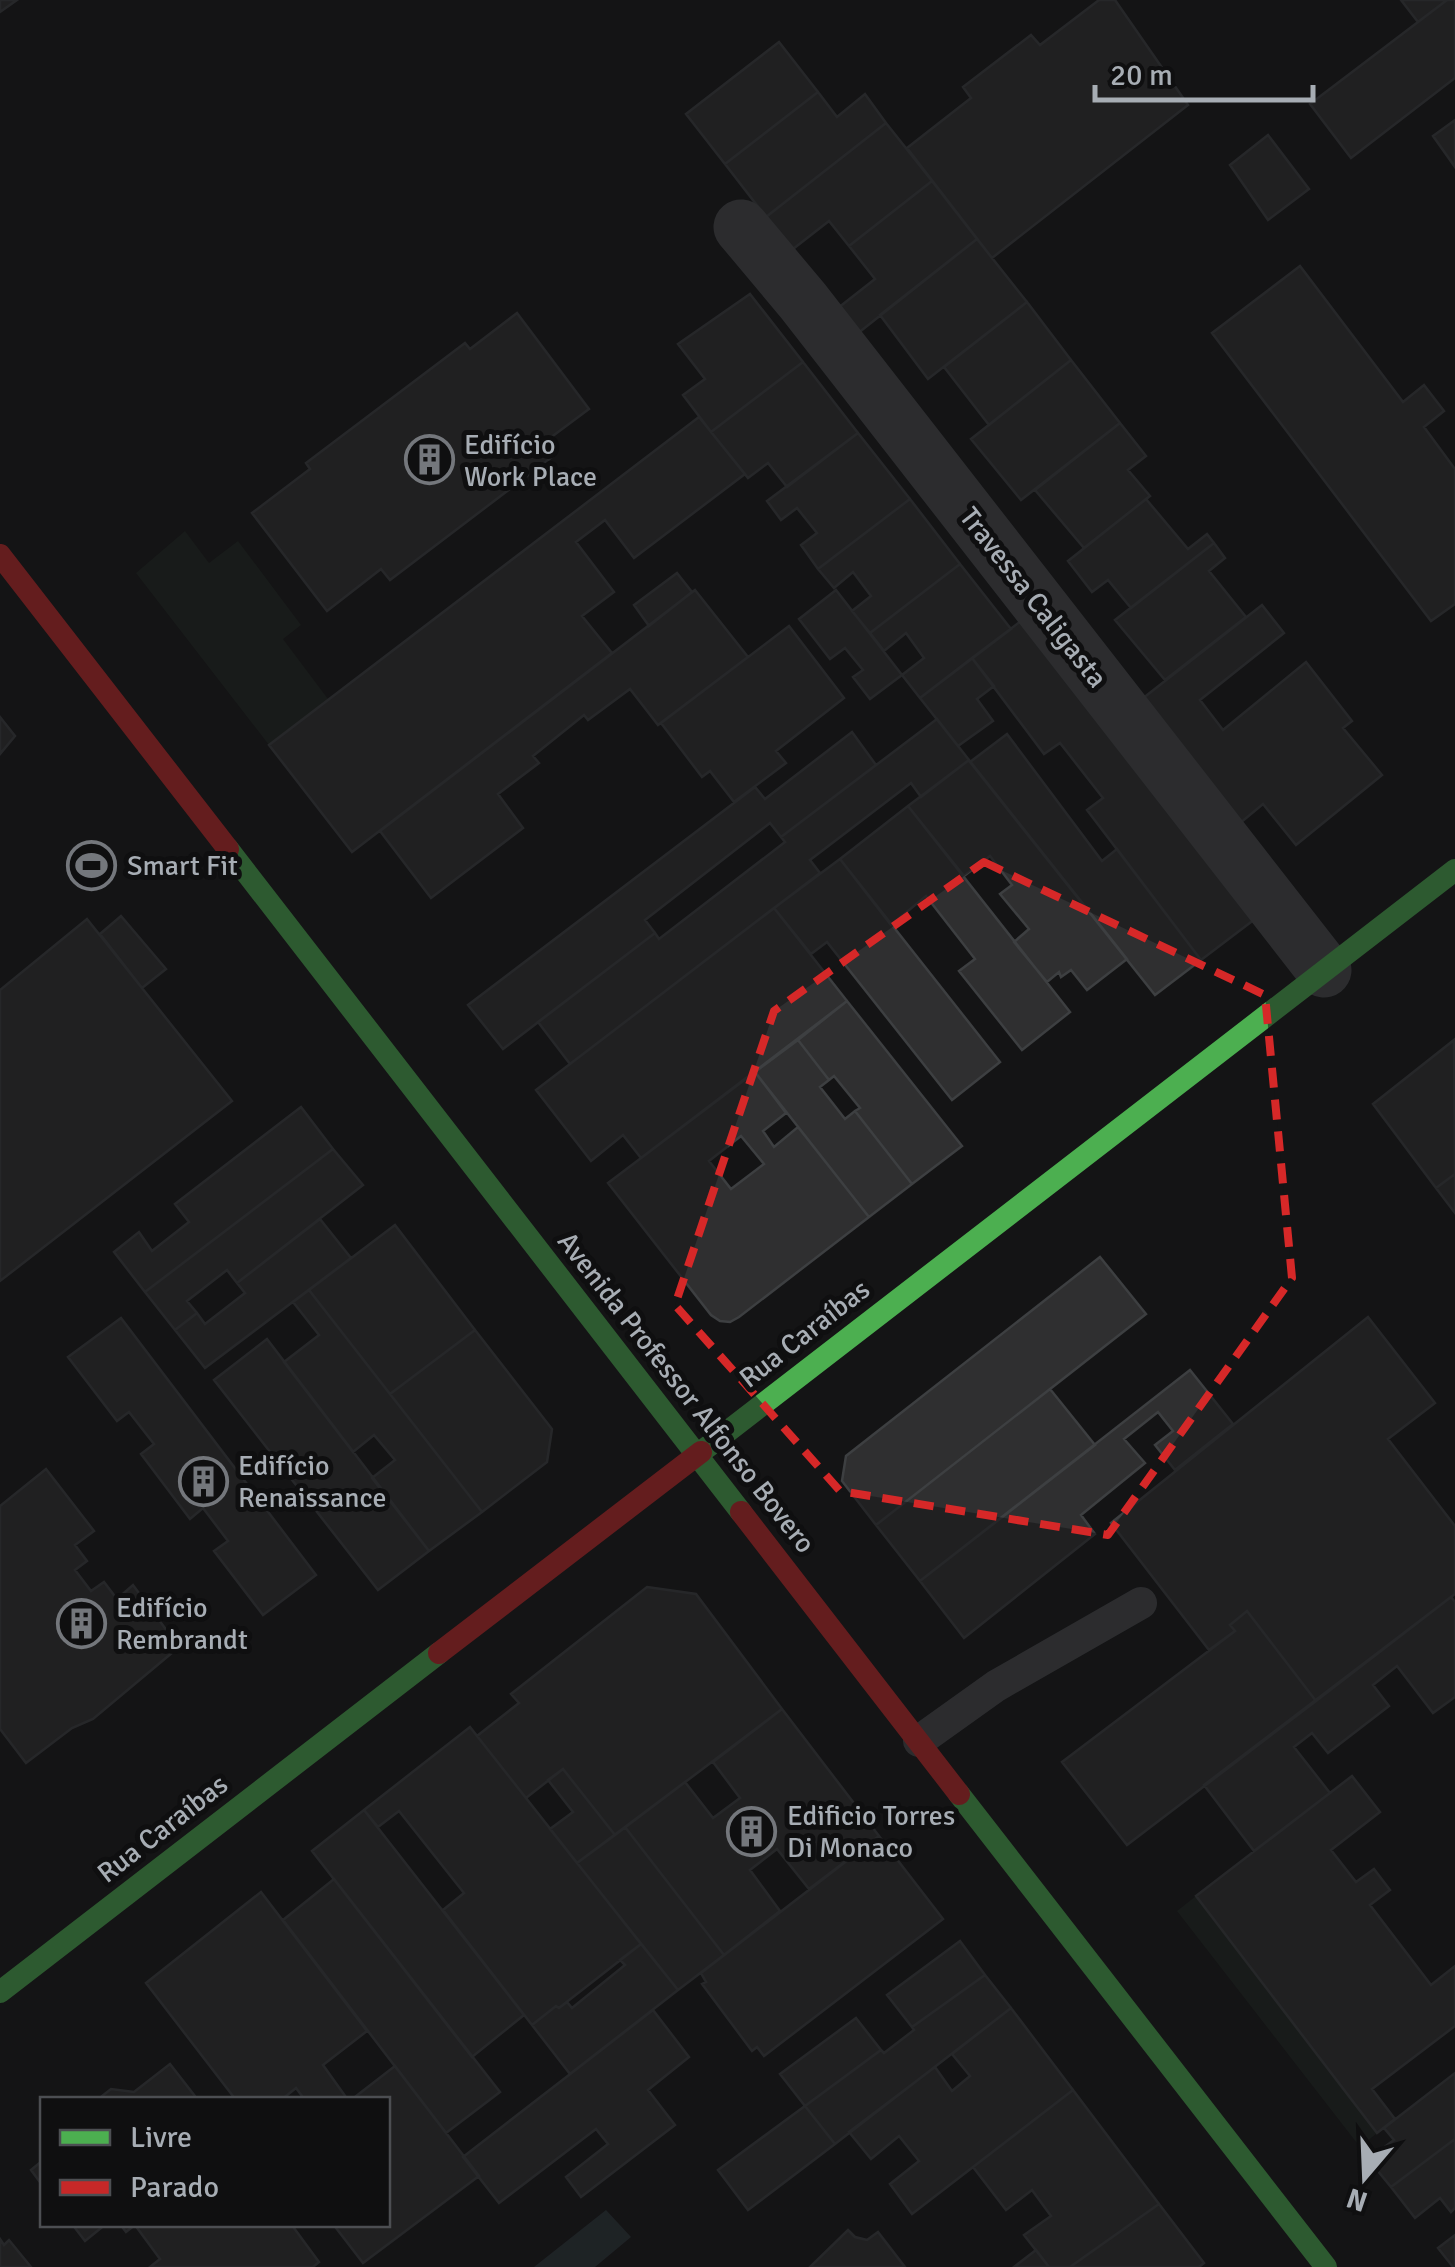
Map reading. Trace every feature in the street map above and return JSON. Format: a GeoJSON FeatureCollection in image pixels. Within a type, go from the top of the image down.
{"type":"FeatureCollection","features":[{"type":"Feature","properties":{"kind":"main road","name":"Avenida Professor Alfonso Bovero"},"geometry":{"type":"LineString","coordinates":[[0,555],[1326,2267]]}},
{"type":"Feature","properties":{"kind":"main road","name":"Rua Caraíbas"},"geometry":{"type":"LineString","coordinates":[[0,1992],[1455,870]]}},
{"type":"Feature","properties":{"kind":"street","name":"Travessa Caligasta"},"geometry":{"type":"LineString","coordinates":[[741,228],[815,316],[1324,970]]}},
{"type":"Feature","properties":{"kind":"lane"},"geometry":{"type":"LineString","coordinates":[[919,1740],[996,1686],[1142,1603]]}},
{"type":"Feature","properties":{"kind":"highlighted area"},"geometry":{"type":"Polygon","coordinates":[[[984,862],[1265,995],[1292,1278],[1108,1535],[840,1491],[675,1305],[774,1011],[984,862]]]}},
{"type":"Feature","properties":{"kind":"shaded area"},"geometry":{"type":"Polygon","coordinates":[[[185,531],[209,563],[238,541],[301,625],[283,639],[328,699],[269,745],[136,573],[185,531]]]}},
{"type":"Feature","properties":{"kind":"shaded area"},"geometry":{"type":"Polygon","coordinates":[[[1196,1896],[1377,2133],[1360,2147],[1177,1911],[1196,1896]]]}},
{"type":"Feature","properties":{"kind":"shaded area"},"geometry":{"type":"Polygon","coordinates":[[[606,2210],[631,2237],[595,2267],[534,2267],[606,2210]]]}},
{"type":"Feature","properties":{"kind":"building"},"geometry":{"type":"Polygon","coordinates":[[[0,0],[17,0],[0,12],[0,0]]]}},
{"type":"Feature","properties":{"kind":"building"},"geometry":{"type":"Polygon","coordinates":[[[1099,0],[1115,0],[1188,105],[992,258],[907,148],[971,98],[963,87],[1031,35],[1040,45],[1099,0]]]}},
{"type":"Feature","properties":{"kind":"building"},"geometry":{"type":"Polygon","coordinates":[[[1401,0],[1447,0],[1418,22],[1401,0]]]}},
{"type":"Feature","properties":{"kind":"building"},"geometry":{"type":"Polygon","coordinates":[[[1447,0],[1455,0],[1455,78],[1351,158],[1310,104],[1447,0]]]}},
{"type":"Feature","properties":{"kind":"building"},"geometry":{"type":"Polygon","coordinates":[[[779,42],[818,92],[725,164],[686,114],[779,42]]]}},
{"type":"Feature","properties":{"kind":"building"},"geometry":{"type":"Polygon","coordinates":[[[818,92],[837,117],[865,94],[886,123],[766,217],[725,164],[818,92]]]}},
{"type":"Feature","properties":{"kind":"building"},"geometry":{"type":"Polygon","coordinates":[[[1455,120],[1455,167],[1433,136],[1455,120]]]}},
{"type":"Feature","properties":{"kind":"building"},"geometry":{"type":"Polygon","coordinates":[[[886,123],[932,181],[849,246],[829,221],[793,249],[766,217],[886,123]]]}},
{"type":"Feature","properties":{"kind":"building"},"geometry":{"type":"Polygon","coordinates":[[[1268,135],[1309,189],[1268,220],[1230,165],[1268,135]]]}},
{"type":"Feature","properties":{"kind":"building"},"geometry":{"type":"Polygon","coordinates":[[[932,181],[977,239],[857,334],[838,308],[875,279],[849,246],[932,181]]]}},
{"type":"Feature","properties":{"kind":"building"},"geometry":{"type":"Polygon","coordinates":[[[977,239],[1027,302],[928,379],[880,315],[977,239]]]}},
{"type":"Feature","properties":{"kind":"building"},"geometry":{"type":"Polygon","coordinates":[[[1300,266],[1403,402],[1424,385],[1444,411],[1424,427],[1455,469],[1455,604],[1431,621],[1212,333],[1300,266]]]}},
{"type":"Feature","properties":{"kind":"building"},"geometry":{"type":"Polygon","coordinates":[[[750,294],[803,362],[711,432],[683,395],[705,379],[678,344],[750,294]]]}},
{"type":"Feature","properties":{"kind":"building"},"geometry":{"type":"Polygon","coordinates":[[[1027,302],[1071,360],[989,425],[944,367],[1027,302]]]}},
{"type":"Feature","properties":{"kind":"building","name":"Edifício Work Place"},"geometry":{"type":"Polygon","coordinates":[[[517,313],[589,409],[542,444],[552,457],[390,580],[381,569],[327,611],[252,513],[310,469],[306,463],[465,343],[470,349],[517,313]]]}},
{"type":"Feature","properties":{"kind":"building"},"geometry":{"type":"Polygon","coordinates":[[[1071,360],[1120,423],[1021,500],[971,439],[1071,360]]]}},
{"type":"Feature","properties":{"kind":"building"},"geometry":{"type":"Polygon","coordinates":[[[803,362],[858,433],[787,487],[768,463],[748,478],[711,432],[803,362]]]}},
{"type":"Feature","properties":{"kind":"building"},"geometry":{"type":"Polygon","coordinates":[[[699,417],[745,474],[634,558],[605,520],[576,542],[614,592],[582,616],[612,653],[352,852],[269,745],[699,417]]]}},
{"type":"Feature","properties":{"kind":"building"},"geometry":{"type":"Polygon","coordinates":[[[1120,423],[1146,456],[1128,470],[1150,496],[1084,548],[1035,490],[1120,423]]]}},
{"type":"Feature","properties":{"kind":"building"},"geometry":{"type":"Polygon","coordinates":[[[858,433],[910,499],[818,569],[801,545],[817,533],[797,508],[781,520],[767,501],[858,433]]]}},
{"type":"Feature","properties":{"kind":"building"},"geometry":{"type":"Polygon","coordinates":[[[910,499],[960,564],[870,633],[852,611],[871,596],[853,572],[834,588],[818,569],[910,499]]]}},
{"type":"Feature","properties":{"kind":"building"},"geometry":{"type":"Polygon","coordinates":[[[1146,499],[1188,549],[1207,534],[1214,543],[1131,608],[1108,580],[1092,592],[1068,561],[1146,499]]]}},
{"type":"Feature","properties":{"kind":"building"},"geometry":{"type":"Polygon","coordinates":[[[1214,543],[1225,558],[1209,571],[1246,617],[1165,680],[1115,620],[1214,543]]]}},
{"type":"Feature","properties":{"kind":"building"},"geometry":{"type":"Polygon","coordinates":[[[960,564],[1011,629],[920,698],[902,675],[924,658],[906,633],[884,651],[870,633],[960,564]]]}},
{"type":"Feature","properties":{"kind":"building"},"geometry":{"type":"Polygon","coordinates":[[[677,573],[692,592],[649,626],[634,605],[677,573]]]}},
{"type":"Feature","properties":{"kind":"building"},"geometry":{"type":"Polygon","coordinates":[[[695,590],[748,657],[658,725],[630,689],[588,720],[584,715],[533,756],[539,763],[498,794],[523,828],[431,898],[380,831],[695,590]]]}},
{"type":"Feature","properties":{"kind":"building"},"geometry":{"type":"Polygon","coordinates":[[[836,590],[902,675],[870,699],[853,677],[863,670],[845,648],[830,659],[799,619],[836,590]]]}},
{"type":"Feature","properties":{"kind":"building"},"geometry":{"type":"Polygon","coordinates":[[[1262,605],[1284,633],[1200,700],[1223,730],[1306,662],[1352,721],[1343,728],[1382,775],[1296,845],[1263,804],[1239,824],[1142,699],[1262,605]]]}},
{"type":"Feature","properties":{"kind":"building"},"geometry":{"type":"Polygon","coordinates":[[[1025,618],[1255,919],[1201,960],[1087,810],[1103,798],[1060,743],[1044,754],[972,658],[1025,618]]]}},
{"type":"Feature","properties":{"kind":"building"},"geometry":{"type":"Polygon","coordinates":[[[789,626],[844,698],[776,751],[786,763],[734,802],[710,771],[702,777],[661,723],[789,626]]]}},
{"type":"Feature","properties":{"kind":"building"},"geometry":{"type":"Polygon","coordinates":[[[972,658],[994,686],[977,699],[993,721],[958,746],[920,698],[972,658]]]}},
{"type":"Feature","properties":{"kind":"building"},"geometry":{"type":"Polygon","coordinates":[[[0,717],[15,736],[0,754],[0,717]]]}},
{"type":"Feature","properties":{"kind":"building"},"geometry":{"type":"Polygon","coordinates":[[[937,719],[969,760],[921,797],[911,783],[810,860],[820,873],[570,1064],[538,1022],[655,933],[659,939],[785,842],[781,837],[937,719]]]}},
{"type":"Feature","properties":{"kind":"building"},"geometry":{"type":"Polygon","coordinates":[[[852,732],[876,765],[781,837],[770,823],[645,920],[655,933],[503,1049],[468,1005],[755,787],[765,799],[852,732]]]}},
{"type":"Feature","properties":{"kind":"building"},"geometry":{"type":"Polygon","coordinates":[[[1007,734],[1102,861],[1117,849],[1201,960],[1155,995],[970,762],[1007,734]]]}},
{"type":"Feature","properties":{"kind":"building"},"geometry":{"type":"Polygon","coordinates":[[[969,760],[1127,959],[1087,990],[1071,970],[1061,977],[1059,972],[1047,982],[1014,942],[1029,929],[1000,894],[1012,885],[990,856],[964,876],[908,806],[969,760]]]}},
{"type":"Feature","properties":{"kind":"building"},"geometry":{"type":"Polygon","coordinates":[[[908,806],[1070,1012],[1022,1050],[959,971],[975,959],[926,896],[891,925],[840,859],[908,806]]]}},
{"type":"Feature","properties":{"kind":"building"},"geometry":{"type":"Polygon","coordinates":[[[840,859],[1000,1062],[952,1100],[827,942],[811,954],[774,908],[840,859]]]}},
{"type":"Feature","properties":{"kind":"building"},"geometry":{"type":"Polygon","coordinates":[[[774,908],[847,1001],[641,1158],[623,1135],[591,1161],[536,1090],[774,908]]]}},
{"type":"Feature","properties":{"kind":"building"},"geometry":{"type":"Polygon","coordinates":[[[121,916],[166,969],[142,988],[100,934],[121,916]]]}},
{"type":"Feature","properties":{"kind":"building"},"geometry":{"type":"Polygon","coordinates":[[[87,919],[232,1101],[0,1281],[0,990],[87,919]]]}},
{"type":"Feature","properties":{"kind":"building"},"geometry":{"type":"Polygon","coordinates":[[[847,1001],[962,1146],[912,1184],[855,1111],[860,1108],[834,1076],[829,1080],[798,1040],[847,1001]]]}},
{"type":"Feature","properties":{"kind":"building"},"geometry":{"type":"Polygon","coordinates":[[[798,1040],[829,1080],[820,1087],[845,1119],[855,1111],[912,1184],[869,1217],[755,1072],[798,1040]]]}},
{"type":"Feature","properties":{"kind":"building"},"geometry":{"type":"Polygon","coordinates":[[[1454,1040],[1455,1174],[1436,1188],[1373,1104],[1454,1040]]]}},
{"type":"Feature","properties":{"kind":"building"},"geometry":{"type":"Polygon","coordinates":[[[755,1072],[786,1113],[763,1131],[774,1147],[798,1127],[869,1217],[739,1317],[730,1322],[720,1321],[711,1315],[608,1183],[755,1072]],[[741,1136],[709,1161],[731,1189],[764,1164],[741,1136]]]}},
{"type":"Feature","properties":{"kind":"building"},"geometry":{"type":"Polygon","coordinates":[[[301,1107],[333,1149],[145,1292],[114,1252],[139,1232],[152,1251],[189,1222],[175,1204],[301,1107]]]}},
{"type":"Feature","properties":{"kind":"building"},"geometry":{"type":"Polygon","coordinates":[[[333,1149],[363,1185],[237,1283],[227,1270],[187,1301],[197,1313],[175,1330],[145,1292],[333,1149]]]}},
{"type":"Feature","properties":{"kind":"building"},"geometry":{"type":"Polygon","coordinates":[[[1455,1174],[1455,1213],[1436,1188],[1455,1174]]]}},
{"type":"Feature","properties":{"kind":"building"},"geometry":{"type":"Polygon","coordinates":[[[320,1219],[351,1258],[205,1368],[175,1330],[197,1313],[205,1324],[245,1293],[237,1283],[320,1219]]]}},
{"type":"Feature","properties":{"kind":"building"},"geometry":{"type":"Polygon","coordinates":[[[395,1225],[475,1330],[390,1394],[309,1290],[395,1225]]]}},
{"type":"Feature","properties":{"kind":"building"},"geometry":{"type":"Polygon","coordinates":[[[1100,1257],[1146,1314],[876,1525],[842,1481],[846,1456],[1100,1257]]]}},
{"type":"Feature","properties":{"kind":"building"},"geometry":{"type":"Polygon","coordinates":[[[309,1290],[482,1512],[429,1551],[372,1478],[395,1460],[374,1435],[353,1452],[284,1362],[319,1335],[293,1302],[309,1290]]]}},
{"type":"Feature","properties":{"kind":"building"},"geometry":{"type":"Polygon","coordinates":[[[1368,1317],[1435,1403],[1388,1439],[1455,1526],[1455,1594],[1316,1701],[1247,1611],[1230,1625],[1235,1631],[1209,1650],[1111,1523],[1368,1317]]]}},
{"type":"Feature","properties":{"kind":"building","name":"Edifício Renaissance"},"geometry":{"type":"Polygon","coordinates":[[[121,1318],[316,1575],[263,1615],[214,1551],[228,1541],[203,1508],[190,1519],[141,1454],[154,1444],[129,1412],[117,1421],[68,1357],[121,1318]]]}},
{"type":"Feature","properties":{"kind":"building"},"geometry":{"type":"Polygon","coordinates":[[[475,1330],[552,1429],[547,1462],[482,1512],[390,1394],[475,1330]]]}},
{"type":"Feature","properties":{"kind":"building"},"geometry":{"type":"Polygon","coordinates":[[[267,1339],[429,1551],[378,1590],[214,1380],[267,1339]]]}},
{"type":"Feature","properties":{"kind":"building"},"geometry":{"type":"Polygon","coordinates":[[[1190,1370],[1233,1424],[1175,1470],[1155,1445],[1173,1431],[1158,1412],[1124,1439],[1145,1463],[1081,1515],[1095,1534],[964,1638],[920,1581],[1190,1370]]]}},
{"type":"Feature","properties":{"kind":"building"},"geometry":{"type":"Polygon","coordinates":[[[1050,1389],[1095,1445],[920,1581],[876,1525],[1050,1389]]]}},
{"type":"Feature","properties":{"kind":"building","name":"Edifício Rembrandt"},"geometry":{"type":"Polygon","coordinates":[[[46,1469],[94,1531],[75,1545],[87,1561],[75,1570],[91,1591],[104,1582],[117,1599],[133,1585],[179,1647],[93,1719],[72,1728],[26,1763],[0,1729],[0,1506],[46,1469]]]}},
{"type":"Feature","properties":{"kind":"building"},"geometry":{"type":"Polygon","coordinates":[[[647,1587],[696,1594],[782,1709],[615,1835],[563,1769],[526,1798],[477,1736],[519,1703],[511,1694],[647,1587]]]}},
{"type":"Feature","properties":{"kind":"building"},"geometry":{"type":"Polygon","coordinates":[[[1451,1597],[1455,1602],[1455,1697],[1433,1713],[1397,1666],[1373,1685],[1389,1706],[1328,1753],[1312,1733],[1294,1747],[1330,1793],[1254,1851],[1204,1785],[1451,1597]]]}},
{"type":"Feature","properties":{"kind":"building"},"geometry":{"type":"Polygon","coordinates":[[[1247,1611],[1316,1701],[1127,1845],[1062,1762],[1235,1631],[1230,1625],[1247,1611]]]}},
{"type":"Feature","properties":{"kind":"building","name":"Edificio Torres Di Monaco"},"geometry":{"type":"Polygon","coordinates":[[[782,1709],[879,1836],[809,1889],[777,1849],[750,1870],[780,1911],[724,1955],[625,1827],[685,1782],[713,1818],[740,1798],[713,1762],[782,1709]]]}},
{"type":"Feature","properties":{"kind":"building"},"geometry":{"type":"Polygon","coordinates":[[[470,1727],[641,1944],[532,2025],[443,1910],[464,1893],[399,1811],[378,1827],[364,1810],[470,1727]]]}},
{"type":"Feature","properties":{"kind":"building"},"geometry":{"type":"Polygon","coordinates":[[[563,1769],[615,1835],[577,1863],[550,1829],[573,1812],[548,1780],[563,1769]]]}},
{"type":"Feature","properties":{"kind":"building"},"geometry":{"type":"Polygon","coordinates":[[[1352,1776],[1380,1812],[1331,1850],[1356,1882],[1374,1869],[1390,1890],[1370,1905],[1431,1985],[1455,1966],[1455,2026],[1372,2089],[1395,2119],[1377,2133],[1196,1896],[1352,1776]]]}},
{"type":"Feature","properties":{"kind":"building"},"geometry":{"type":"Polygon","coordinates":[[[364,1810],[524,2015],[472,2057],[312,1851],[364,1810]]]}},
{"type":"Feature","properties":{"kind":"building"},"geometry":{"type":"Polygon","coordinates":[[[625,1827],[724,1955],[678,1990],[577,1863],[625,1827]]]}},
{"type":"Feature","properties":{"kind":"building"},"geometry":{"type":"Polygon","coordinates":[[[879,1836],[943,1919],[764,2056],[757,2047],[752,2051],[702,1984],[706,1982],[701,1973],[879,1836]]]}},
{"type":"Feature","properties":{"kind":"building"},"geometry":{"type":"Polygon","coordinates":[[[334,1879],[500,2092],[446,2133],[283,1920],[334,1879]]]}},
{"type":"Feature","properties":{"kind":"building"},"geometry":{"type":"Polygon","coordinates":[[[261,1892],[367,2031],[323,2065],[346,2097],[303,2097],[296,2088],[285,2097],[234,2097],[146,1983],[261,1892]]]}},
{"type":"Feature","properties":{"kind":"building"},"geometry":{"type":"Polygon","coordinates":[[[960,1941],[985,1975],[912,2027],[887,1995],[960,1941]]]}},
{"type":"Feature","properties":{"kind":"building"},"geometry":{"type":"Polygon","coordinates":[[[641,1944],[678,1990],[570,2074],[532,2025],[556,2006],[567,2002],[572,2008],[625,1965],[620,1960],[641,1944]]]}},
{"type":"Feature","properties":{"kind":"building"},"geometry":{"type":"Polygon","coordinates":[[[985,1975],[1011,2008],[835,2144],[805,2106],[881,2050],[884,2053],[914,2030],[912,2027],[985,1975]]]}},
{"type":"Feature","properties":{"kind":"building"},"geometry":{"type":"Polygon","coordinates":[[[1011,2008],[1073,2090],[912,2214],[890,2184],[919,2161],[899,2136],[871,2159],[849,2132],[935,2067],[952,2091],[970,2076],[952,2054],[1011,2008]]]}},
{"type":"Feature","properties":{"kind":"building"},"geometry":{"type":"Polygon","coordinates":[[[653,2010],[689,2057],[648,2090],[675,2125],[581,2197],[566,2177],[608,2144],[596,2129],[499,2203],[463,2157],[653,2010]]]}},
{"type":"Feature","properties":{"kind":"building"},"geometry":{"type":"Polygon","coordinates":[[[856,2018],[881,2050],[805,2106],[780,2074],[856,2018]]]}},
{"type":"Feature","properties":{"kind":"building"},"geometry":{"type":"Polygon","coordinates":[[[170,2064],[196,2097],[101,2097],[111,2089],[134,2092],[170,2064]]]}},
{"type":"Feature","properties":{"kind":"building"},"geometry":{"type":"Polygon","coordinates":[[[395,2066],[479,2176],[363,2263],[335,2227],[390,2227],[390,2097],[355,2097],[395,2066]]]}},
{"type":"Feature","properties":{"kind":"building"},"geometry":{"type":"Polygon","coordinates":[[[1455,2073],[1455,2139],[1391,2187],[1368,2159],[1394,2140],[1384,2128],[1455,2073]]]}},
{"type":"Feature","properties":{"kind":"building"},"geometry":{"type":"Polygon","coordinates":[[[1073,2090],[1159,2204],[1070,2267],[1049,2267],[1024,2235],[1051,2216],[1032,2190],[1006,2210],[973,2167],[1073,2090]]]}},
{"type":"Feature","properties":{"kind":"building"},"geometry":{"type":"Polygon","coordinates":[[[805,2106],[835,2144],[748,2210],[718,2170],[805,2106]]]}},
{"type":"Feature","properties":{"kind":"building"},"geometry":{"type":"Polygon","coordinates":[[[1455,2139],[1455,2208],[1451,2212],[1440,2198],[1415,2218],[1391,2187],[1455,2139]]]}},
{"type":"Feature","properties":{"kind":"building"},"geometry":{"type":"Polygon","coordinates":[[[40,2163],[40,2182],[31,2170],[40,2163]]]}},
{"type":"Feature","properties":{"kind":"building"},"geometry":{"type":"Polygon","coordinates":[[[1159,2204],[1204,2263],[1199,2267],[1070,2267],[1159,2204]]]}},
{"type":"Feature","properties":{"kind":"building"},"geometry":{"type":"Polygon","coordinates":[[[74,2227],[102,2227],[85,2241],[74,2227]]]}},
{"type":"Feature","properties":{"kind":"building"},"geometry":{"type":"Polygon","coordinates":[[[136,2227],[293,2227],[319,2262],[313,2267],[150,2267],[160,2259],[136,2227]]]}},
{"type":"Feature","properties":{"kind":"building"},"geometry":{"type":"Polygon","coordinates":[[[848,2230],[867,2240],[878,2232],[905,2267],[810,2267],[848,2230]]]}},
{"type":"Feature","properties":{"kind":"building"},"geometry":{"type":"Polygon","coordinates":[[[1455,2235],[1455,2267],[1453,2267],[1438,2248],[1455,2235]]]}},
{"type":"Feature","properties":{"kind":"building"},"geometry":{"type":"Polygon","coordinates":[[[0,2239],[4,2245],[9,2240],[31,2267],[0,2267],[0,2239]]]}},
{"type":"Feature","properties":{"kind":"building"},"geometry":{"type":"Polygon","coordinates":[[[1036,2250],[1049,2267],[1014,2267],[1036,2250]]]}},
{"type":"Feature","properties":{"kind":"traffic: fast"},"geometry":{"type":"LineString","coordinates":[[228,849],[741,1512]]}},
{"type":"Feature","properties":{"kind":"traffic: fast"},"geometry":{"type":"LineString","coordinates":[[701,1452],[1455,870]]}},
{"type":"Feature","properties":{"kind":"traffic: fast"},"geometry":{"type":"LineString","coordinates":[[0,1992],[439,1653]]}},
{"type":"Feature","properties":{"kind":"traffic: fast"},"geometry":{"type":"LineString","coordinates":[[959,1794],[1326,2267]]}},
{"type":"Feature","properties":{"kind":"traffic: jam"},"geometry":{"type":"LineString","coordinates":[[0,555],[228,849]]}},
{"type":"Feature","properties":{"kind":"traffic: jam"},"geometry":{"type":"LineString","coordinates":[[439,1653],[701,1452]]}},
{"type":"Feature","properties":{"kind":"traffic: jam"},"geometry":{"type":"LineString","coordinates":[[741,1512],[959,1794]]}},
{"type":"Feature","properties":{"kind":"place","name":"Edifício Work Place"},"geometry":{"type":"Point","coordinates":[429,460]}},
{"type":"Feature","properties":{"kind":"place","name":"Smart Fit"},"geometry":{"type":"Point","coordinates":[92,865]}},
{"type":"Feature","properties":{"kind":"place","name":"Edifício Renaissance"},"geometry":{"type":"Point","coordinates":[203,1481]}},
{"type":"Feature","properties":{"kind":"place","name":"Edifício Rembrandt"},"geometry":{"type":"Point","coordinates":[81,1623]}},
{"type":"Feature","properties":{"kind":"place","name":"Edificio Torres Di Monaco"},"geometry":{"type":"Point","coordinates":[752,1831]}}]}
